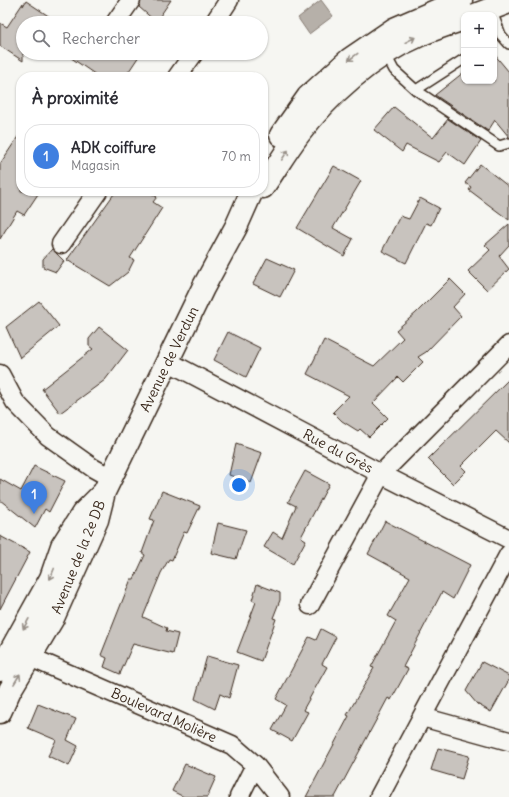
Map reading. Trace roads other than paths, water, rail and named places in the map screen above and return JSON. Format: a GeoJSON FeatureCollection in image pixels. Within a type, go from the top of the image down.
{"type":"FeatureCollection","features":[{"type":"Feature","properties":{"kind":"main road"},"geometry":{"type":"LineString","coordinates":[[268,180],[298,135],[320,108],[381,46],[394,29],[461,0]]}},
{"type":"Feature","properties":{"kind":"main road"},"geometry":{"type":"LineString","coordinates":[[268,156],[308,97],[350,59],[381,46],[417,36],[461,20]]}},
{"type":"Feature","properties":{"kind":"main road","name":"Avenue de Verdun"},"geometry":{"type":"LineString","coordinates":[[108,485],[167,361],[203,288],[236,227],[250,196]]}},
{"type":"Feature","properties":{"kind":"main road","name":"Avenue de Verdun"},"geometry":{"type":"LineString","coordinates":[[236,227],[257,196]]}},
{"type":"Feature","properties":{"kind":"main road","name":"Avenue de la 2e DB"},"geometry":{"type":"LineString","coordinates":[[14,650],[51,578],[62,546],[83,513],[108,485]]}},
{"type":"Feature","properties":{"kind":"main road"},"geometry":{"type":"LineString","coordinates":[[0,670],[14,650]]}},
{"type":"Feature","properties":{"kind":"main road"},"geometry":{"type":"LineString","coordinates":[[0,712],[10,690],[14,650]]}},
{"type":"Feature","properties":{"kind":"street"},"geometry":{"type":"LineString","coordinates":[[121,16],[131,0]]}},
{"type":"Feature","properties":{"kind":"street"},"geometry":{"type":"LineString","coordinates":[[219,16],[229,0]]}},
{"type":"Feature","properties":{"kind":"street"},"geometry":{"type":"LineString","coordinates":[[181,72],[189,60]]}},
{"type":"Feature","properties":{"kind":"street"},"geometry":{"type":"LineString","coordinates":[[61,244],[95,196]]}},
{"type":"Feature","properties":{"kind":"street"},"geometry":{"type":"LineString","coordinates":[[310,605],[381,474],[509,345]]}},
{"type":"Feature","properties":{"kind":"street","name":"Rue du Grès"},"geometry":{"type":"LineString","coordinates":[[167,361],[381,474],[509,539]]}},
{"type":"Feature","properties":{"kind":"street"},"geometry":{"type":"LineString","coordinates":[[0,374],[15,402],[48,436],[93,468],[108,485]]}},
{"type":"Feature","properties":{"kind":"street"},"geometry":{"type":"LineString","coordinates":[[385,794],[422,717],[509,554]]}},
{"type":"Feature","properties":{"kind":"street","name":"Boulevard Molière"},"geometry":{"type":"LineString","coordinates":[[14,650],[232,745],[255,765],[280,797]]}},
{"type":"Feature","properties":{"kind":"street"},"geometry":{"type":"LineString","coordinates":[[422,717],[509,741]]}},
{"type":"Feature","properties":{"kind":"street"},"geometry":{"type":"LineString","coordinates":[[240,797],[255,765]]}},
{"type":"Feature","properties":{"kind":"lane"},"geometry":{"type":"LineString","coordinates":[[498,37],[509,44]]}},
{"type":"Feature","properties":{"kind":"lane"},"geometry":{"type":"LineString","coordinates":[[381,46],[394,70],[416,90],[499,146],[509,143]]}},
{"type":"Feature","properties":{"kind":"lane"},"geometry":{"type":"LineString","coordinates":[[416,90],[461,61]]}},
{"type":"Feature","properties":{"kind":"place","name":"ADK coiffure"},"geometry":{"type":"Point","coordinates":[34,514]}}]}
